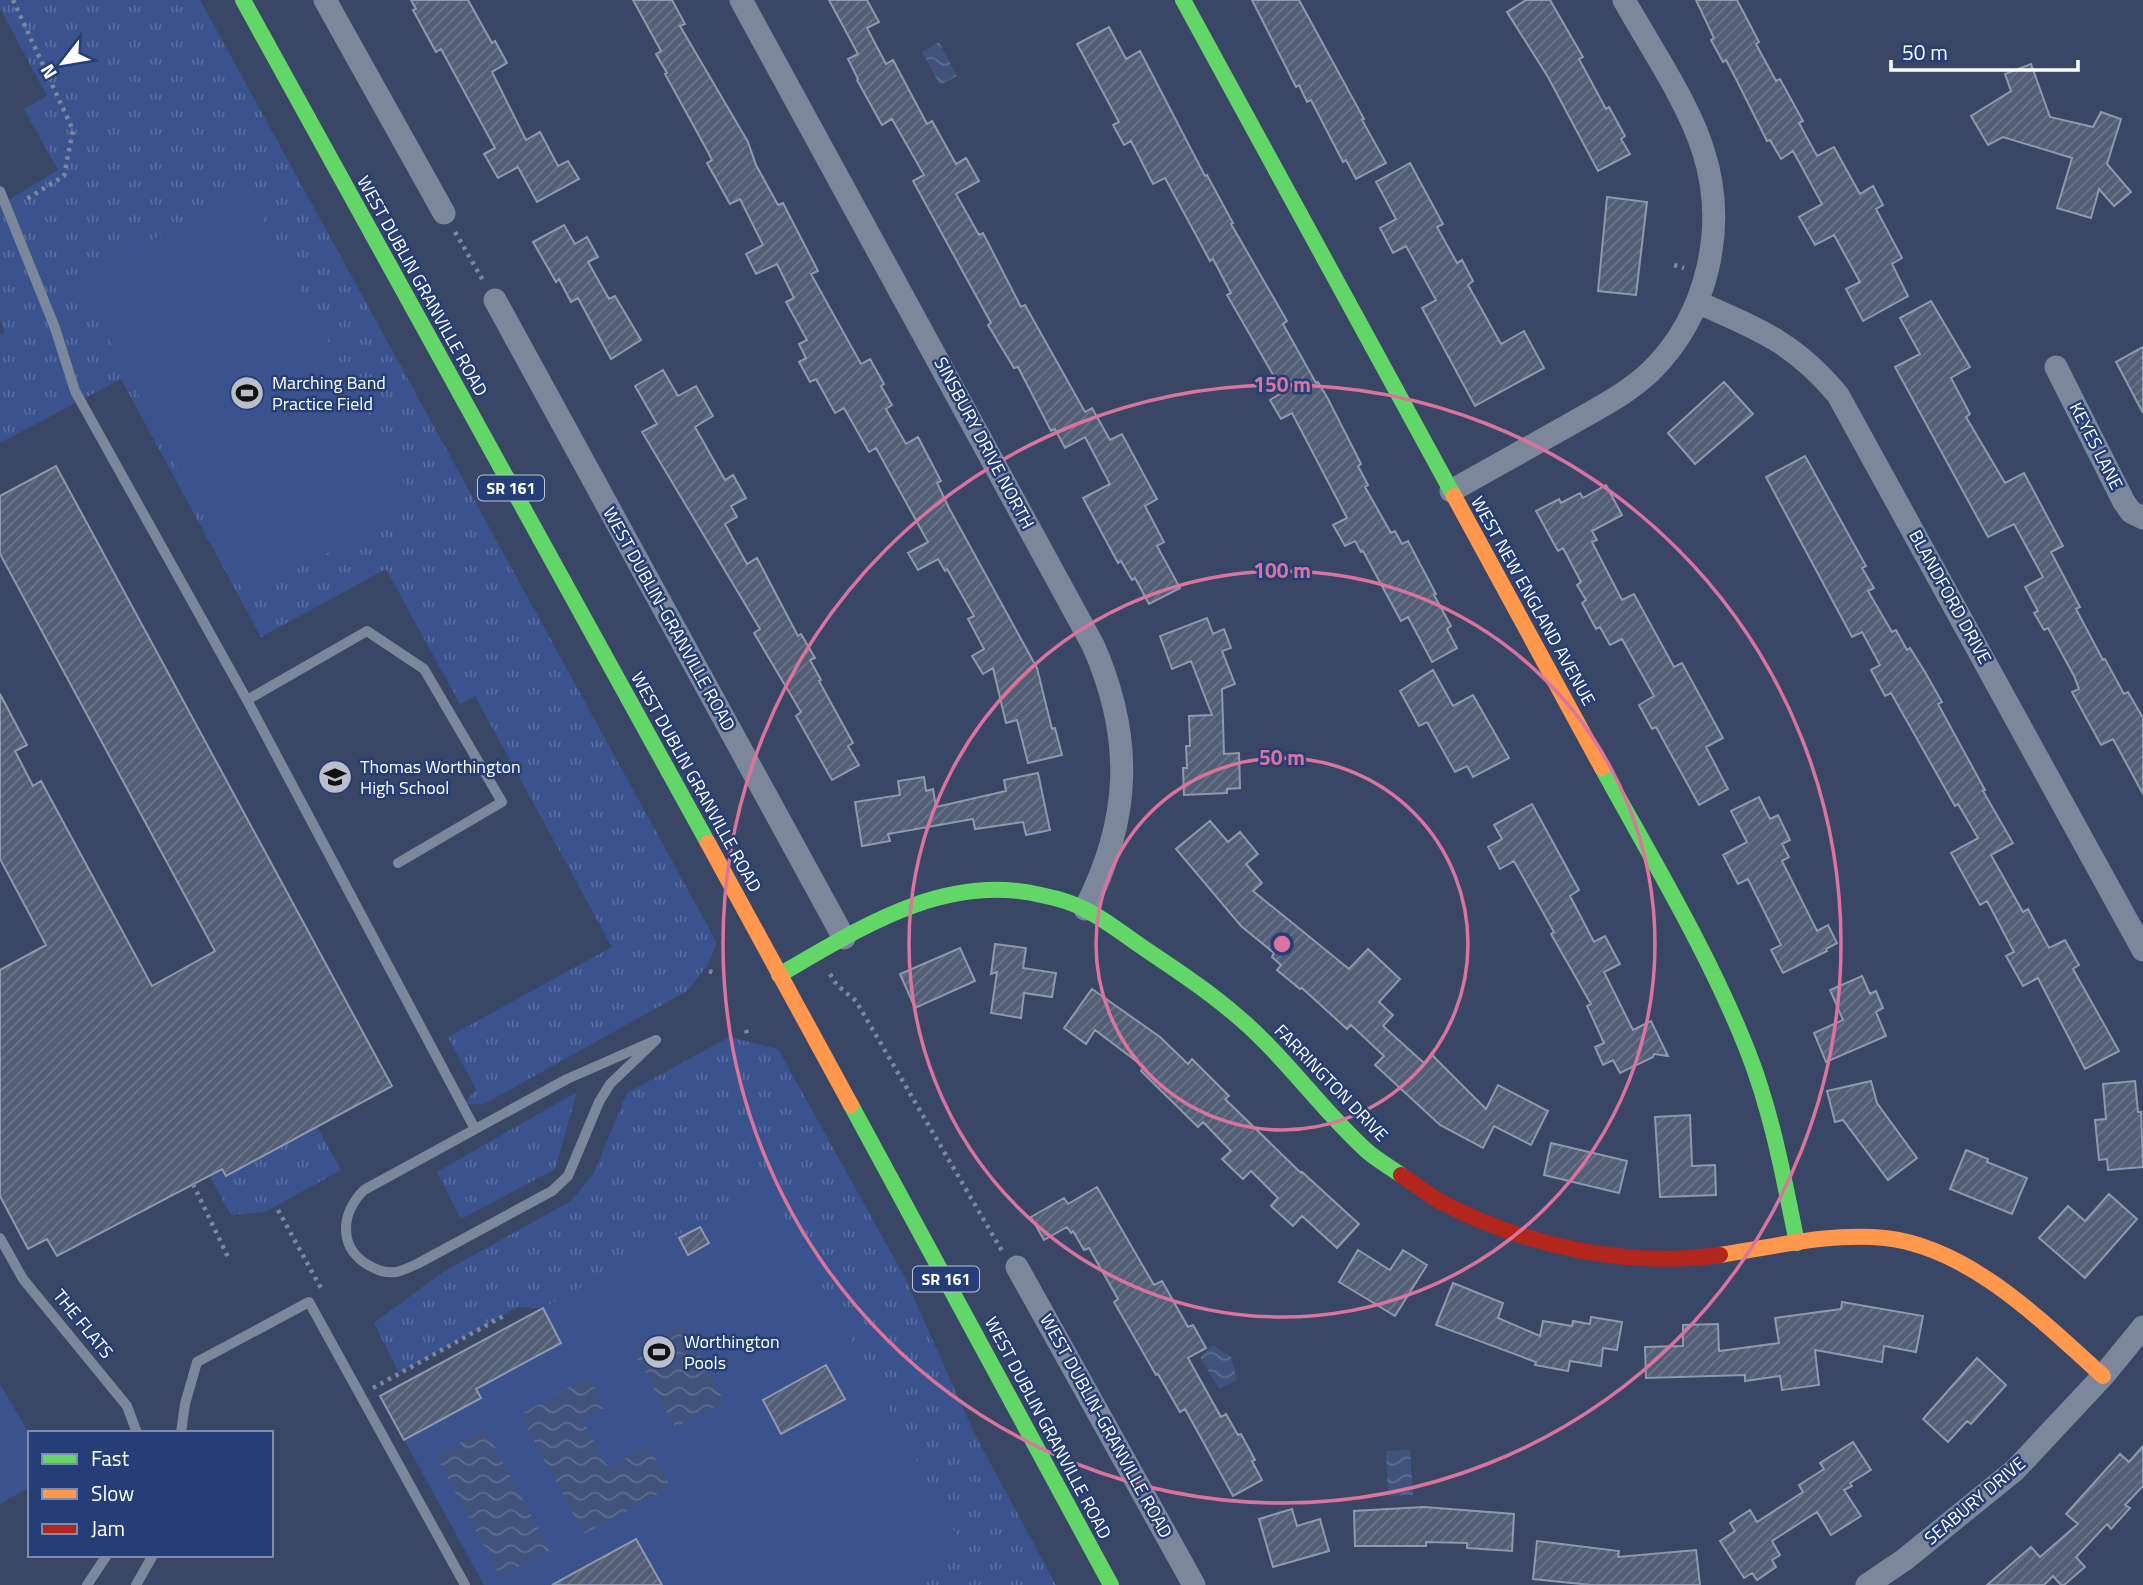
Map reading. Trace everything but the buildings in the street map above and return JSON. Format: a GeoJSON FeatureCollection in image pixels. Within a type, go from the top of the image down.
{"type":"FeatureCollection","features":[{"type":"Feature","properties":{"kind":"street","name":"WEST DUBLIN GRANVILLE ROAD"},"geometry":{"type":"LineString","coordinates":[[243,0],[1111,1585]]}},
{"type":"Feature","properties":{"kind":"street"},"geometry":{"type":"LineString","coordinates":[[325,0],[444,213]]}},
{"type":"Feature","properties":{"kind":"street","name":"SINSBURY DRIVE NORTH"},"geometry":{"type":"LineString","coordinates":[[741,0],[957,393],[1093,645],[1105,674],[1121,735],[1122,796],[1115,838],[1085,909]]}},
{"type":"Feature","properties":{"kind":"street","name":"WEST NEW ENGLAND AVENUE"},"geometry":{"type":"LineString","coordinates":[[1183,0],[1713,970],[1749,1054],[1780,1158],[1797,1243]]}},
{"type":"Feature","properties":{"kind":"street"},"geometry":{"type":"LineString","coordinates":[[1451,491],[1619,397],[1651,370],[1677,338],[1697,302],[1711,255],[1714,229],[1710,177],[1695,129],[1624,0]]}},
{"type":"Feature","properties":{"kind":"street","name":"WEST DUBLIN-GRANVILLE ROAD"},"geometry":{"type":"LineString","coordinates":[[495,300],[845,938]]}},
{"type":"Feature","properties":{"kind":"street","name":"BLANDFORD DRIVE"},"geometry":{"type":"LineString","coordinates":[[1697,302],[1764,332],[1793,349],[1818,371],[1838,395],[2143,950]]}},
{"type":"Feature","properties":{"kind":"street","name":"KEYES LANE"},"geometry":{"type":"LineString","coordinates":[[2056,367],[2124,502],[2131,512],[2143,518]]}},
{"type":"Feature","properties":{"kind":"street","name":"FARRINGTON DRIVE"},"geometry":{"type":"LineString","coordinates":[[779,975],[903,908],[963,891],[1024,891],[1058,899],[1085,909],[1212,994],[1239,1015],[1369,1153],[1440,1200],[1492,1225],[1557,1246],[1627,1258],[1690,1259],[1838,1238],[1885,1238],[1932,1248],[2013,1295],[2103,1376]]}},
{"type":"Feature","properties":{"kind":"street","name":"WEST DUBLIN-GRANVILLE ROAD"},"geometry":{"type":"LineString","coordinates":[[1017,1267],[1194,1585]]}},
{"type":"Feature","properties":{"kind":"street"},"geometry":{"type":"LineString","coordinates":[[2103,1376],[2143,1327]]}},
{"type":"Feature","properties":{"kind":"street","name":"SEABURY DRIVE"},"geometry":{"type":"LineString","coordinates":[[1867,1585],[1904,1560],[2015,1470],[2103,1376]]}},
{"type":"Feature","properties":{"kind":"lane"},"geometry":{"type":"LineString","coordinates":[[0,191],[55,328],[75,391],[247,700],[475,1129]]}},
{"type":"Feature","properties":{"kind":"lane"},"geometry":{"type":"LineString","coordinates":[[247,700],[367,631],[424,669],[502,802],[398,863]]}},
{"type":"Feature","properties":{"kind":"lane"},"geometry":{"type":"LineString","coordinates":[[656,1040],[610,1084],[599,1101],[568,1176],[552,1191],[417,1264],[395,1272],[379,1270],[366,1264],[356,1255],[347,1240],[345,1225],[354,1200],[364,1190],[475,1129],[567,1079],[656,1040]]}},
{"type":"Feature","properties":{"kind":"lane","name":"THE FLATS"},"geometry":{"type":"LineString","coordinates":[[0,1238],[23,1279],[127,1406],[136,1431]]}},
{"type":"Feature","properties":{"kind":"lane"},"geometry":{"type":"LineString","coordinates":[[181,1431],[185,1404],[197,1362],[309,1302],[465,1585]]}},
{"type":"Feature","properties":{"kind":"lane"},"geometry":{"type":"LineString","coordinates":[[87,1585],[106,1557]]}},
{"type":"Feature","properties":{"kind":"lane"},"geometry":{"type":"LineString","coordinates":[[136,1585],[152,1557]]}},
{"type":"Feature","properties":{"kind":"path"},"geometry":{"type":"LineString","coordinates":[[13,0],[74,130],[64,176],[25,200]]}},
{"type":"Feature","properties":{"kind":"path"},"geometry":{"type":"LineString","coordinates":[[444,213],[495,300]]}},
{"type":"Feature","properties":{"kind":"path"},"geometry":{"type":"LineString","coordinates":[[1674,265],[1685,268]]}},
{"type":"Feature","properties":{"kind":"path"},"geometry":{"type":"LineString","coordinates":[[837,985],[856,1001],[997,1247],[1017,1267]]}},
{"type":"Feature","properties":{"kind":"path"},"geometry":{"type":"LineString","coordinates":[[193,1184],[228,1257]]}},
{"type":"Feature","properties":{"kind":"path"},"geometry":{"type":"LineString","coordinates":[[360,1395],[507,1314]]}},
{"type":"Feature","properties":{"kind":"green space"},"geometry":{"type":"Polygon","coordinates":[[[0,0],[200,0],[717,943],[707,966],[687,991],[484,1104],[464,1104],[476,1089],[448,1037],[612,947],[475,696],[460,704],[386,569],[261,637],[121,379],[0,443],[0,335],[5,333],[0,319],[0,205],[58,170],[24,109],[47,96],[0,8],[0,0]]]}},
{"type":"Feature","properties":{"kind":"green space","name":"Marching Band Practice Field"},"geometry":{"type":"Polygon","coordinates":[[[247,189],[416,506],[246,596],[77,280],[247,189]]]}},
{"type":"Feature","properties":{"kind":"green space"},"geometry":{"type":"Polygon","coordinates":[[[729,1037],[778,1049],[904,1276],[975,1435],[1056,1585],[688,1585],[543,1308],[518,1307],[399,1373],[374,1323],[443,1272],[571,1201],[594,1173],[627,1093],[729,1037]]]}},
{"type":"Feature","properties":{"kind":"green space"},"geometry":{"type":"Polygon","coordinates":[[[577,1092],[555,1169],[461,1219],[437,1172],[577,1092]]]}},
{"type":"Feature","properties":{"kind":"green space"},"geometry":{"type":"Polygon","coordinates":[[[317,1127],[341,1170],[265,1212],[231,1215],[202,1161],[214,1154],[226,1176],[317,1127]]]}},
{"type":"Feature","properties":{"kind":"green space","name":"Worthington Pools"},"geometry":{"type":"Polygon","coordinates":[[[768,1186],[964,1549],[896,1585],[484,1585],[380,1396],[768,1186]]]}},
{"type":"Feature","properties":{"kind":"green space"},"geometry":{"type":"Polygon","coordinates":[[[0,1384],[28,1432],[28,1488],[0,1504],[0,1384]]]}},
{"type":"Feature","properties":{"kind":"water"},"geometry":{"type":"Polygon","coordinates":[[[939,42],[957,76],[940,85],[922,52],[939,42]]]}},
{"type":"Feature","properties":{"kind":"water"},"geometry":{"type":"Polygon","coordinates":[[[682,1324],[725,1402],[675,1427],[633,1350],[682,1324]]]}},
{"type":"Feature","properties":{"kind":"water"},"geometry":{"type":"Polygon","coordinates":[[[1213,1345],[1231,1357],[1237,1380],[1219,1389],[1200,1357],[1213,1345]]]}},
{"type":"Feature","properties":{"kind":"water"},"geometry":{"type":"Polygon","coordinates":[[[589,1376],[606,1407],[583,1420],[608,1468],[648,1446],[671,1487],[584,1534],[520,1415],[589,1376]]]}},
{"type":"Feature","properties":{"kind":"water"},"geometry":{"type":"Polygon","coordinates":[[[485,1429],[550,1550],[500,1577],[436,1456],[485,1429]]]}},
{"type":"Feature","properties":{"kind":"water"},"geometry":{"type":"Polygon","coordinates":[[[1410,1450],[1413,1495],[1388,1496],[1386,1451],[1410,1450]]]}},
{"type":"Feature","properties":{"kind":"traffic: fast"},"geometry":{"type":"LineString","coordinates":[[243,0],[708,843]]}},
{"type":"Feature","properties":{"kind":"traffic: fast"},"geometry":{"type":"LineString","coordinates":[[1183,0],[1454,496]]}},
{"type":"Feature","properties":{"kind":"traffic: fast"},"geometry":{"type":"LineString","coordinates":[[1602,768],[1698,943],[1733,1015],[1771,1122],[1797,1243]]}},
{"type":"Feature","properties":{"kind":"traffic: fast"},"geometry":{"type":"LineString","coordinates":[[779,975],[871,923],[937,898],[970,891],[1005,890],[1064,901],[1102,919],[1224,1005],[1265,1042],[1353,1138],[1401,1175]]}},
{"type":"Feature","properties":{"kind":"traffic: fast"},"geometry":{"type":"LineString","coordinates":[[851,1105],[1111,1585]]}},
{"type":"Feature","properties":{"kind":"traffic: slow"},"geometry":{"type":"LineString","coordinates":[[1454,496],[1602,768]]}},
{"type":"Feature","properties":{"kind":"traffic: slow"},"geometry":{"type":"LineString","coordinates":[[708,843],[851,1105]]}},
{"type":"Feature","properties":{"kind":"traffic: slow"},"geometry":{"type":"LineString","coordinates":[[1720,1255],[1844,1237],[1885,1238],[1916,1244],[1975,1271],[2003,1290],[2103,1376]]}},
{"type":"Feature","properties":{"kind":"traffic: jam"},"geometry":{"type":"LineString","coordinates":[[1401,1175],[1441,1202],[1507,1231],[1541,1242],[1613,1256],[1684,1258],[1720,1255]]}},
{"type":"Feature","properties":{"kind":"place","name":"Marching Band Practice Field"},"geometry":{"type":"Point","coordinates":[247,393]}},
{"type":"Feature","properties":{"kind":"place","name":"Thomas Worthington High School"},"geometry":{"type":"Point","coordinates":[335,777]}},
{"type":"Feature","properties":{"kind":"place","name":"Worthington Pools"},"geometry":{"type":"Point","coordinates":[659,1352]}}]}
